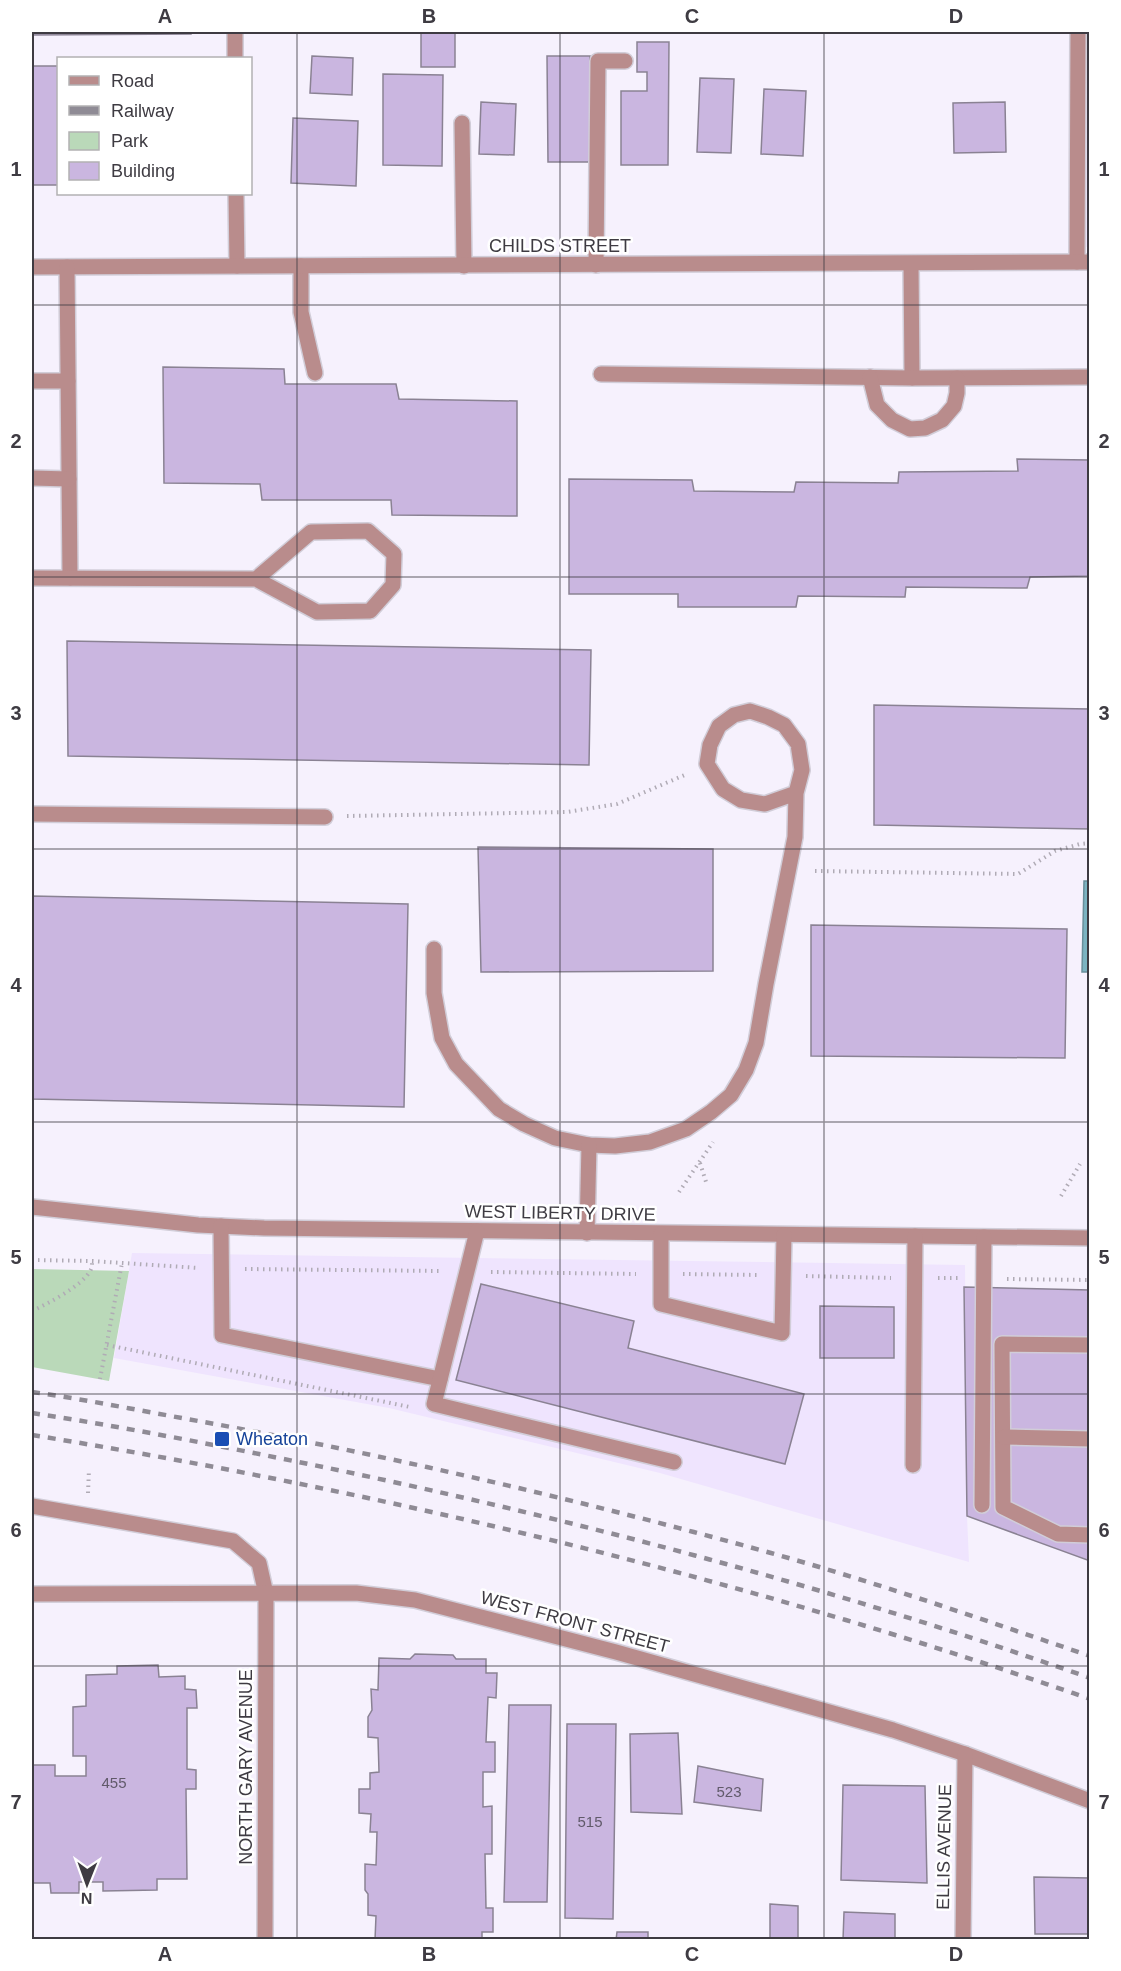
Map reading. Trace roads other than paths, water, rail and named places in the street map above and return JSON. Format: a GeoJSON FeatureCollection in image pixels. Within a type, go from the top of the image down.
{"type":"FeatureCollection","features":[{"type":"Feature","properties":{"kind":"street"},"geometry":{"type":"LineString","coordinates":[[235,32],[235,57]]}},
{"type":"Feature","properties":{"kind":"street"},"geometry":{"type":"LineString","coordinates":[[1078,32],[1083,262]]}},
{"type":"Feature","properties":{"kind":"street"},"geometry":{"type":"LineString","coordinates":[[596,265],[598,61],[625,61]]}},
{"type":"Feature","properties":{"kind":"street"},"geometry":{"type":"LineString","coordinates":[[462,123],[464,266]]}},
{"type":"Feature","properties":{"kind":"street"},"geometry":{"type":"LineString","coordinates":[[236,195],[237,266]]}},
{"type":"Feature","properties":{"kind":"street","name":"CHILDS STREET"},"geometry":{"type":"LineString","coordinates":[[32,267],[1083,262]]}},
{"type":"Feature","properties":{"kind":"street"},"geometry":{"type":"LineString","coordinates":[[911,264],[912,378]]}},
{"type":"Feature","properties":{"kind":"street"},"geometry":{"type":"LineString","coordinates":[[301,266],[301,312],[315,373]]}},
{"type":"Feature","properties":{"kind":"street"},"geometry":{"type":"LineString","coordinates":[[68,267],[70,578]]}},
{"type":"Feature","properties":{"kind":"street"},"geometry":{"type":"LineString","coordinates":[[601,374],[912,378],[1089,377]]}},
{"type":"Feature","properties":{"kind":"street"},"geometry":{"type":"LineString","coordinates":[[870,377],[877,405],[892,420],[910,429],[925,428],[942,420],[954,406],[957,378]]}},
{"type":"Feature","properties":{"kind":"street"},"geometry":{"type":"LineString","coordinates":[[32,381],[68,381]]}},
{"type":"Feature","properties":{"kind":"street"},"geometry":{"type":"LineString","coordinates":[[32,478],[69,479]]}},
{"type":"Feature","properties":{"kind":"street"},"geometry":{"type":"LineString","coordinates":[[32,578],[256,579],[317,612],[370,611],[393,585],[394,554],[368,531],[311,532],[256,579]]}},
{"type":"Feature","properties":{"kind":"street"},"geometry":{"type":"LineString","coordinates":[[434,949],[434,993],[442,1038],[456,1064],[499,1109],[555,1138],[588,1145],[615,1146],[650,1142],[686,1129],[711,1112],[730,1095],[746,1070],[756,1043],[795,837],[796,793],[802,770],[798,744],[784,724],[750,711],[734,716],[719,726],[710,745],[707,764],[723,789],[741,800],[765,804],[796,793]]}},
{"type":"Feature","properties":{"kind":"street"},"geometry":{"type":"LineString","coordinates":[[32,814],[326,817]]}},
{"type":"Feature","properties":{"kind":"street"},"geometry":{"type":"LineString","coordinates":[[587,1233],[588,1145]]}},
{"type":"Feature","properties":{"kind":"street","name":"WEST LIBERTY DRIVE"},"geometry":{"type":"LineString","coordinates":[[32,1207],[220,1226],[477,1232],[1089,1238]]}},
{"type":"Feature","properties":{"kind":"street"},"geometry":{"type":"LineString","coordinates":[[220,1226],[222,1335],[440,1379]]}},
{"type":"Feature","properties":{"kind":"street"},"geometry":{"type":"LineString","coordinates":[[477,1232],[434,1404],[674,1461]]}},
{"type":"Feature","properties":{"kind":"street"},"geometry":{"type":"LineString","coordinates":[[661,1234],[662,1304],[782,1333],[784,1235]]}},
{"type":"Feature","properties":{"kind":"street"},"geometry":{"type":"LineString","coordinates":[[913,1465],[915,1236]]}},
{"type":"Feature","properties":{"kind":"street"},"geometry":{"type":"LineString","coordinates":[[982,1505],[984,1237]]}},
{"type":"Feature","properties":{"kind":"street"},"geometry":{"type":"LineString","coordinates":[[1089,1346],[1002,1344],[1003,1507],[1058,1534],[1089,1535]]}},
{"type":"Feature","properties":{"kind":"street"},"geometry":{"type":"LineString","coordinates":[[1004,1437],[1089,1439]]}},
{"type":"Feature","properties":{"kind":"street","name":"NORTH GARY AVENUE"},"geometry":{"type":"LineString","coordinates":[[32,1506],[233,1541],[259,1563],[266,1594],[265,1940]]}},
{"type":"Feature","properties":{"kind":"street","name":"WEST FRONT STREET"},"geometry":{"type":"LineString","coordinates":[[32,1594],[356,1593],[415,1600],[616,1652],[893,1730],[1089,1801]]}},
{"type":"Feature","properties":{"kind":"street","name":"ELLIS AVENUE"},"geometry":{"type":"LineString","coordinates":[[963,1940],[964,1755]]}},
{"type":"Feature","properties":{"kind":"water"},"geometry":{"type":"Polygon","coordinates":[[[1084,881],[1089,881],[1089,972],[1082,972],[1084,881]]]}},
{"type":"Feature","properties":{"kind":"railway"},"geometry":{"type":"LineString","coordinates":[[32,1392],[347,1450],[489,1481],[630,1516],[771,1553],[851,1577],[1090,1656]]}},
{"type":"Feature","properties":{"kind":"railway"},"geometry":{"type":"LineString","coordinates":[[32,1413],[328,1468],[617,1535],[807,1587],[1090,1678]]}},
{"type":"Feature","properties":{"kind":"railway"},"geometry":{"type":"LineString","coordinates":[[32,1435],[300,1484],[433,1512],[566,1544],[830,1615],[1090,1699]]}},
{"type":"Feature","properties":{"kind":"place","name":"Wheaton"},"geometry":{"type":"Point","coordinates":[222,1439]}}]}
